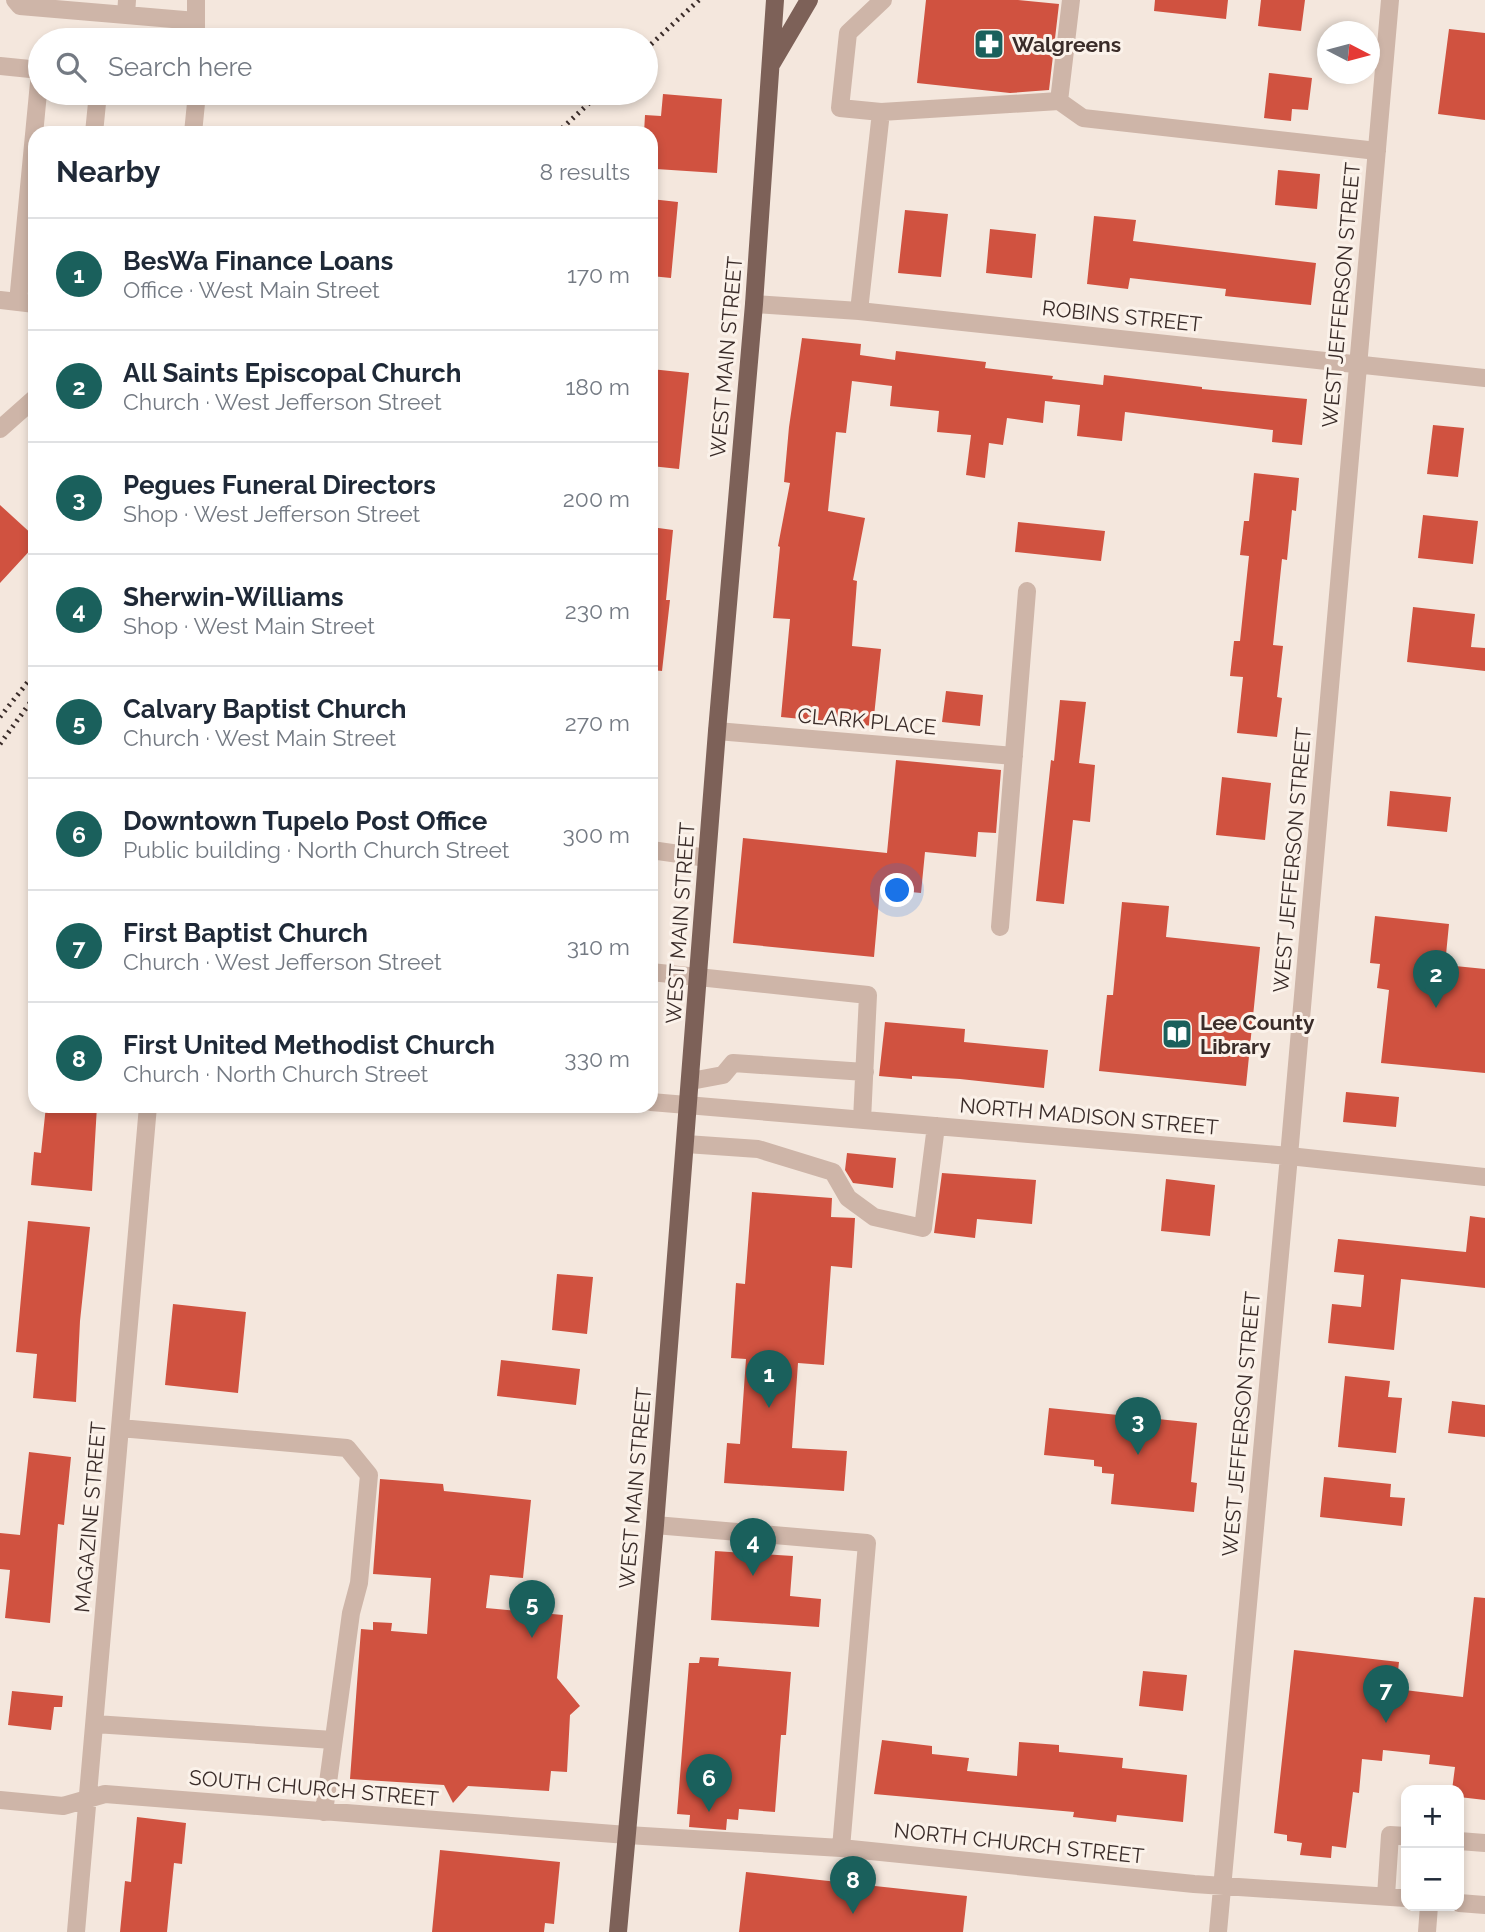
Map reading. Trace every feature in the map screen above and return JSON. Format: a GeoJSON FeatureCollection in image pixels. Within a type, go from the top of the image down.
{"type":"FeatureCollection","features":[{"type":"Feature","properties":{"kind":"main road","name":"WEST MAIN STREET"},"geometry":{"type":"LineString","coordinates":[[618,1932],[686,1144],[717,731],[754,303],[775,0]]}},
{"type":"Feature","properties":{"kind":"main road"},"geometry":{"type":"LineString","coordinates":[[769,69],[809,0]]}},
{"type":"Feature","properties":{"kind":"street"},"geometry":{"type":"LineString","coordinates":[[15,0],[20,6],[127,7],[196,21]]}},
{"type":"Feature","properties":{"kind":"street"},"geometry":{"type":"LineString","coordinates":[[196,0],[196,28]]}},
{"type":"Feature","properties":{"kind":"street"},"geometry":{"type":"LineString","coordinates":[[883,0],[848,33],[840,108],[881,112],[1059,101],[1083,118],[1377,151]]}},
{"type":"Feature","properties":{"kind":"street"},"geometry":{"type":"LineString","coordinates":[[1059,101],[1071,0]]}},
{"type":"Feature","properties":{"kind":"street","name":"WEST JEFFERSON STREET"},"geometry":{"type":"LineString","coordinates":[[1218,1932],[1390,0]]}},
{"type":"Feature","properties":{"kind":"street"},"geometry":{"type":"LineString","coordinates":[[0,65],[28,69]]}},
{"type":"Feature","properties":{"kind":"street"},"geometry":{"type":"LineString","coordinates":[[35,126],[37,105]]}},
{"type":"Feature","properties":{"kind":"street"},"geometry":{"type":"LineString","coordinates":[[95,126],[97,105]]}},
{"type":"Feature","properties":{"kind":"street"},"geometry":{"type":"LineString","coordinates":[[194,126],[196,105]]}},
{"type":"Feature","properties":{"kind":"street"},"geometry":{"type":"LineString","coordinates":[[859,311],[881,112]]}},
{"type":"Feature","properties":{"kind":"street"},"geometry":{"type":"LineString","coordinates":[[18,302],[28,197]]}},
{"type":"Feature","properties":{"kind":"street","name":"ROBINS STREET"},"geometry":{"type":"LineString","coordinates":[[754,303],[859,311],[1485,378]]}},
{"type":"Feature","properties":{"kind":"street"},"geometry":{"type":"LineString","coordinates":[[0,429],[28,404]]}},
{"type":"Feature","properties":{"kind":"street"},"geometry":{"type":"LineString","coordinates":[[1000,927],[1027,591]]}},
{"type":"Feature","properties":{"kind":"street","name":"CLARK PLACE"},"geometry":{"type":"LineString","coordinates":[[717,731],[1014,756]]}},
{"type":"Feature","properties":{"kind":"street"},"geometry":{"type":"LineString","coordinates":[[658,851],[707,858]]}},
{"type":"Feature","properties":{"kind":"street"},"geometry":{"type":"LineString","coordinates":[[658,973],[868,995],[862,1120]]}},
{"type":"Feature","properties":{"kind":"street"},"geometry":{"type":"LineString","coordinates":[[691,1081],[723,1076],[733,1063],[865,1072]]}},
{"type":"Feature","properties":{"kind":"street","name":"NORTH MADISON STREET"},"geometry":{"type":"LineString","coordinates":[[658,1103],[1289,1156],[1485,1177]]}},
{"type":"Feature","properties":{"kind":"street","name":"MAGAZINE STREET"},"geometry":{"type":"LineString","coordinates":[[76,1932],[147,1113]]}},
{"type":"Feature","properties":{"kind":"street"},"geometry":{"type":"LineString","coordinates":[[686,1144],[758,1149],[833,1172],[848,1198],[874,1217],[923,1228],[936,1126]]}},
{"type":"Feature","properties":{"kind":"street"},"geometry":{"type":"LineString","coordinates":[[120,1428],[347,1448],[369,1475],[359,1583],[351,1613],[324,1812]]}},
{"type":"Feature","properties":{"kind":"street"},"geometry":{"type":"LineString","coordinates":[[655,1525],[867,1543],[841,1848]]}},
{"type":"Feature","properties":{"kind":"street"},"geometry":{"type":"LineString","coordinates":[[95,1724],[334,1740]]}},
{"type":"Feature","properties":{"kind":"street","name":"SOUTH CHURCH STREET"},"geometry":{"type":"LineString","coordinates":[[0,1800],[63,1806],[105,1794],[627,1835]]}},
{"type":"Feature","properties":{"kind":"street","name":"NORTH CHURCH STREET"},"geometry":{"type":"LineString","coordinates":[[627,1835],[841,1848],[1222,1886],[1401,1898]]}},
{"type":"Feature","properties":{"kind":"street"},"geometry":{"type":"LineString","coordinates":[[1386,1896],[1390,1835],[1401,1836]]}},
{"type":"Feature","properties":{"kind":"street"},"geometry":{"type":"LineString","coordinates":[[1464,1841],[1485,1843]]}},
{"type":"Feature","properties":{"kind":"street"},"geometry":{"type":"LineString","coordinates":[[1464,1903],[1485,1905]]}},
{"type":"Feature","properties":{"kind":"street"},"geometry":{"type":"LineString","coordinates":[[1427,1932],[1429,1911]]}},
{"type":"Feature","properties":{"kind":"building","name":"Walgreens"},"geometry":{"type":"Polygon","coordinates":[[[926,0],[1018,0],[1059,4],[1049,90],[1010,93],[917,83],[926,0]]]}},
{"type":"Feature","properties":{"kind":"building"},"geometry":{"type":"Polygon","coordinates":[[[1155,0],[1228,0],[1226,19],[1154,11],[1155,0]]]}},
{"type":"Feature","properties":{"kind":"building"},"geometry":{"type":"Polygon","coordinates":[[[1261,0],[1305,0],[1301,31],[1258,26],[1261,0]]]}},
{"type":"Feature","properties":{"kind":"building"},"geometry":{"type":"Polygon","coordinates":[[[1449,29],[1485,33],[1485,120],[1438,114],[1449,29]]]}},
{"type":"Feature","properties":{"kind":"building"},"geometry":{"type":"Polygon","coordinates":[[[1269,73],[1312,78],[1308,110],[1292,109],[1291,121],[1264,118],[1269,73]]]}},
{"type":"Feature","properties":{"kind":"building"},"geometry":{"type":"Polygon","coordinates":[[[663,94],[722,99],[717,173],[658,169],[658,126],[644,126],[645,115],[661,116],[663,94]]]}},
{"type":"Feature","properties":{"kind":"building"},"geometry":{"type":"Polygon","coordinates":[[[1278,170],[1320,174],[1317,209],[1275,205],[1278,170]]]}},
{"type":"Feature","properties":{"kind":"building"},"geometry":{"type":"Polygon","coordinates":[[[658,200],[678,202],[671,278],[658,277],[658,200]]]}},
{"type":"Feature","properties":{"kind":"building"},"geometry":{"type":"Polygon","coordinates":[[[905,210],[948,214],[941,277],[898,273],[905,210]]]}},
{"type":"Feature","properties":{"kind":"building"},"geometry":{"type":"Polygon","coordinates":[[[1094,216],[1136,220],[1133,241],[1316,263],[1311,305],[1225,296],[1226,289],[1130,278],[1128,289],[1087,284],[1094,216]]]}},
{"type":"Feature","properties":{"kind":"building"},"geometry":{"type":"Polygon","coordinates":[[[990,229],[1036,234],[1032,278],[986,273],[990,229]]]}},
{"type":"Feature","properties":{"kind":"building"},"geometry":{"type":"Polygon","coordinates":[[[802,338],[861,344],[860,355],[895,360],[896,351],[986,362],[985,368],[1053,376],[1052,379],[1103,385],[1104,375],[1202,389],[1307,399],[1302,445],[1272,442],[1273,430],[1125,412],[1122,441],[1077,436],[1080,405],[1045,401],[1043,423],[1007,418],[1003,445],[989,443],[985,478],[966,475],[971,435],[937,432],[939,411],[890,406],[892,386],[852,381],[846,433],[836,432],[828,511],[865,518],[853,580],[857,581],[852,646],[881,649],[873,726],[781,717],[790,619],[773,618],[778,546],[790,483],[784,482],[789,427],[802,338]]]}},
{"type":"Feature","properties":{"kind":"building"},"geometry":{"type":"Polygon","coordinates":[[[658,370],[689,373],[679,469],[658,467],[658,370]]]}},
{"type":"Feature","properties":{"kind":"building"},"geometry":{"type":"Polygon","coordinates":[[[1433,425],[1464,428],[1458,477],[1427,474],[1433,425]]]}},
{"type":"Feature","properties":{"kind":"building"},"geometry":{"type":"Polygon","coordinates":[[[1254,473],[1299,478],[1296,511],[1292,510],[1287,560],[1282,559],[1273,645],[1283,646],[1277,697],[1282,698],[1277,737],[1237,733],[1243,677],[1230,676],[1234,641],[1240,641],[1249,556],[1240,555],[1244,521],[1249,521],[1254,473]]]}},
{"type":"Feature","properties":{"kind":"building"},"geometry":{"type":"Polygon","coordinates":[[[0,505],[28,531],[28,553],[0,583],[0,505]]]}},
{"type":"Feature","properties":{"kind":"building"},"geometry":{"type":"Polygon","coordinates":[[[1423,515],[1478,521],[1473,564],[1418,558],[1423,515]]]}},
{"type":"Feature","properties":{"kind":"building"},"geometry":{"type":"Polygon","coordinates":[[[1018,522],[1105,531],[1101,561],[1015,552],[1018,522]]]}},
{"type":"Feature","properties":{"kind":"building"},"geometry":{"type":"Polygon","coordinates":[[[658,528],[673,530],[666,600],[670,600],[662,671],[658,671],[658,528]]]}},
{"type":"Feature","properties":{"kind":"building"},"geometry":{"type":"Polygon","coordinates":[[[1413,607],[1475,614],[1471,647],[1485,648],[1485,671],[1407,662],[1413,607]]]}},
{"type":"Feature","properties":{"kind":"building"},"geometry":{"type":"Polygon","coordinates":[[[946,691],[983,695],[980,726],[942,722],[946,691]]]}},
{"type":"Feature","properties":{"kind":"building"},"geometry":{"type":"Polygon","coordinates":[[[1060,700],[1086,702],[1079,763],[1095,765],[1090,822],[1073,820],[1064,904],[1036,901],[1060,700]]]}},
{"type":"Feature","properties":{"kind":"building"},"geometry":{"type":"Polygon","coordinates":[[[896,760],[1001,770],[996,833],[978,832],[976,857],[925,852],[921,893],[880,889],[874,957],[733,943],[743,838],[887,853],[896,760]]]}},
{"type":"Feature","properties":{"kind":"building"},"geometry":{"type":"Polygon","coordinates":[[[1222,777],[1271,783],[1265,840],[1216,835],[1222,777]]]}},
{"type":"Feature","properties":{"kind":"building"},"geometry":{"type":"Polygon","coordinates":[[[1390,791],[1451,797],[1447,832],[1387,826],[1390,791]]]}},
{"type":"Feature","properties":{"kind":"building","name":"Lee County Library"},"geometry":{"type":"Polygon","coordinates":[[[1122,902],[1169,906],[1166,937],[1260,947],[1246,1086],[1099,1071],[1107,995],[1113,995],[1122,902]]]}},
{"type":"Feature","properties":{"kind":"building"},"geometry":{"type":"Polygon","coordinates":[[[1375,916],[1449,924],[1445,965],[1485,969],[1485,1073],[1381,1063],[1389,990],[1377,988],[1380,964],[1370,963],[1375,916]]]}},
{"type":"Feature","properties":{"kind":"building"},"geometry":{"type":"Polygon","coordinates":[[[885,1022],[965,1029],[964,1042],[1048,1050],[1044,1088],[960,1079],[879,1076],[885,1022]]]}},
{"type":"Feature","properties":{"kind":"building"},"geometry":{"type":"Polygon","coordinates":[[[1346,1092],[1399,1097],[1396,1127],[1343,1122],[1346,1092]]]}},
{"type":"Feature","properties":{"kind":"building"},"geometry":{"type":"Polygon","coordinates":[[[45,1113],[97,1113],[92,1191],[31,1185],[34,1152],[41,1153],[45,1113]]]}},
{"type":"Feature","properties":{"kind":"building"},"geometry":{"type":"Polygon","coordinates":[[[847,1153],[896,1158],[893,1188],[853,1183],[845,1170],[847,1153]]]}},
{"type":"Feature","properties":{"kind":"building"},"geometry":{"type":"Polygon","coordinates":[[[942,1173],[1036,1180],[1032,1224],[977,1219],[975,1238],[934,1233],[942,1173]]]}},
{"type":"Feature","properties":{"kind":"building"},"geometry":{"type":"Polygon","coordinates":[[[1166,1179],[1215,1185],[1210,1236],[1161,1231],[1166,1179]]]}},
{"type":"Feature","properties":{"kind":"building"},"geometry":{"type":"Polygon","coordinates":[[[752,1192],[832,1198],[831,1217],[855,1218],[852,1268],[831,1266],[824,1365],[798,1363],[792,1448],[847,1451],[844,1491],[724,1483],[727,1443],[740,1444],[746,1359],[731,1358],[736,1283],[745,1284],[752,1192]]]}},
{"type":"Feature","properties":{"kind":"building"},"geometry":{"type":"Polygon","coordinates":[[[1470,1216],[1485,1218],[1485,1288],[1401,1279],[1394,1350],[1328,1343],[1332,1304],[1361,1307],[1364,1275],[1334,1272],[1338,1239],[1466,1252],[1470,1216]]]}},
{"type":"Feature","properties":{"kind":"building"},"geometry":{"type":"Polygon","coordinates":[[[28,1221],[90,1227],[80,1321],[76,1402],[33,1398],[37,1354],[16,1352],[28,1221]]]}},
{"type":"Feature","properties":{"kind":"building"},"geometry":{"type":"Polygon","coordinates":[[[557,1274],[593,1277],[587,1334],[552,1330],[557,1274]]]}},
{"type":"Feature","properties":{"kind":"building"},"geometry":{"type":"Polygon","coordinates":[[[173,1304],[246,1312],[238,1393],[165,1385],[173,1304]]]}},
{"type":"Feature","properties":{"kind":"building"},"geometry":{"type":"Polygon","coordinates":[[[501,1360],[580,1369],[576,1405],[497,1396],[501,1360]]]}},
{"type":"Feature","properties":{"kind":"building"},"geometry":{"type":"Polygon","coordinates":[[[1345,1376],[1390,1381],[1388,1397],[1402,1398],[1396,1453],[1338,1447],[1345,1376]]]}},
{"type":"Feature","properties":{"kind":"building"},"geometry":{"type":"Polygon","coordinates":[[[1452,1401],[1485,1405],[1485,1437],[1448,1433],[1452,1401]]]}},
{"type":"Feature","properties":{"kind":"building"},"geometry":{"type":"Polygon","coordinates":[[[1049,1408],[1197,1423],[1191,1482],[1197,1483],[1194,1512],[1111,1504],[1114,1474],[1102,1473],[1102,1467],[1094,1466],[1094,1460],[1044,1455],[1049,1408]]]}},
{"type":"Feature","properties":{"kind":"building"},"geometry":{"type":"Polygon","coordinates":[[[29,1452],[71,1457],[64,1525],[58,1524],[50,1623],[5,1618],[10,1570],[0,1569],[0,1533],[20,1535],[29,1452]]]}},
{"type":"Feature","properties":{"kind":"building"},"geometry":{"type":"Polygon","coordinates":[[[1324,1477],[1391,1484],[1390,1497],[1405,1498],[1402,1526],[1320,1517],[1324,1477]]]}},
{"type":"Feature","properties":{"kind":"building"},"geometry":{"type":"Polygon","coordinates":[[[380,1479],[443,1484],[444,1491],[531,1500],[523,1578],[490,1575],[486,1608],[563,1615],[557,1678],[580,1706],[570,1715],[567,1772],[551,1771],[549,1791],[468,1786],[453,1803],[444,1785],[350,1779],[361,1629],[373,1630],[373,1622],[392,1623],[391,1631],[427,1634],[431,1578],[373,1574],[380,1479]]]}},
{"type":"Feature","properties":{"kind":"building"},"geometry":{"type":"Polygon","coordinates":[[[715,1551],[793,1556],[790,1596],[821,1599],[819,1627],[711,1620],[715,1551]]]}},
{"type":"Feature","properties":{"kind":"building"},"geometry":{"type":"Polygon","coordinates":[[[1474,1597],[1485,1598],[1485,1800],[1464,1798],[1464,1785],[1453,1785],[1455,1767],[1429,1764],[1430,1755],[1383,1750],[1382,1761],[1362,1759],[1359,1793],[1353,1792],[1346,1848],[1332,1846],[1331,1858],[1300,1855],[1302,1843],[1287,1841],[1287,1835],[1274,1833],[1294,1650],[1399,1662],[1396,1689],[1463,1697],[1474,1597]]]}},
{"type":"Feature","properties":{"kind":"building"},"geometry":{"type":"Polygon","coordinates":[[[700,1657],[719,1658],[718,1666],[791,1672],[786,1735],[781,1735],[775,1812],[739,1809],[738,1820],[727,1819],[726,1830],[689,1827],[690,1815],[677,1814],[689,1663],[699,1663],[700,1657]]]}},
{"type":"Feature","properties":{"kind":"building"},"geometry":{"type":"Polygon","coordinates":[[[1143,1671],[1187,1675],[1183,1711],[1139,1706],[1143,1671]]]}},
{"type":"Feature","properties":{"kind":"building"},"geometry":{"type":"Polygon","coordinates":[[[12,1691],[63,1696],[62,1707],[54,1707],[51,1730],[8,1725],[12,1691]]]}},
{"type":"Feature","properties":{"kind":"building"},"geometry":{"type":"Polygon","coordinates":[[[882,1740],[932,1746],[932,1754],[969,1758],[967,1771],[1017,1776],[1019,1742],[1059,1745],[1059,1752],[1123,1758],[1122,1768],[1187,1775],[1183,1822],[1117,1815],[1116,1822],[1073,1817],[1074,1812],[874,1794],[882,1740]]]}},
{"type":"Feature","properties":{"kind":"building"},"geometry":{"type":"Polygon","coordinates":[[[137,1817],[186,1823],[182,1864],[174,1863],[167,1932],[120,1932],[125,1881],[131,1882],[137,1817]]]}},
{"type":"Feature","properties":{"kind":"building"},"geometry":{"type":"Polygon","coordinates":[[[440,1850],[560,1862],[554,1924],[545,1923],[544,1932],[432,1932],[440,1850]]]}},
{"type":"Feature","properties":{"kind":"building"},"geometry":{"type":"Polygon","coordinates":[[[746,1872],[967,1896],[963,1932],[739,1932],[746,1872]]]}},
{"type":"Feature","properties":{"kind":"railway"},"geometry":{"type":"LineString","coordinates":[[658,38],[699,0]]}},
{"type":"Feature","properties":{"kind":"railway"},"geometry":{"type":"LineString","coordinates":[[565,126],[587,105]]}},
{"type":"Feature","properties":{"kind":"railway"},"geometry":{"type":"LineString","coordinates":[[0,717],[28,682]]}},
{"type":"Feature","properties":{"kind":"railway"},"geometry":{"type":"LineString","coordinates":[[0,744],[28,706]]}},
{"type":"Feature","properties":{"kind":"place","name":"Walgreens"},"geometry":{"type":"Point","coordinates":[989,44]}},
{"type":"Feature","properties":{"kind":"place","name":"All Saints Episcopal Church"},"geometry":{"type":"Point","coordinates":[1436,1008]}},
{"type":"Feature","properties":{"kind":"place","name":"Lee County Library"},"geometry":{"type":"Point","coordinates":[1177,1034]}},
{"type":"Feature","properties":{"kind":"place","name":"BesWa Finance Loans"},"geometry":{"type":"Point","coordinates":[769,1408]}},
{"type":"Feature","properties":{"kind":"place","name":"Pegues Funeral Directors"},"geometry":{"type":"Point","coordinates":[1138,1455]}},
{"type":"Feature","properties":{"kind":"place","name":"Sherwin-Williams"},"geometry":{"type":"Point","coordinates":[753,1576]}},
{"type":"Feature","properties":{"kind":"place","name":"Calvary Baptist Church"},"geometry":{"type":"Point","coordinates":[532,1638]}},
{"type":"Feature","properties":{"kind":"place","name":"First Baptist Church"},"geometry":{"type":"Point","coordinates":[1386,1723]}},
{"type":"Feature","properties":{"kind":"place","name":"Downtown Tupelo Post Office"},"geometry":{"type":"Point","coordinates":[709,1812]}},
{"type":"Feature","properties":{"kind":"place","name":"First United Methodist Church"},"geometry":{"type":"Point","coordinates":[853,1914]}}]}
